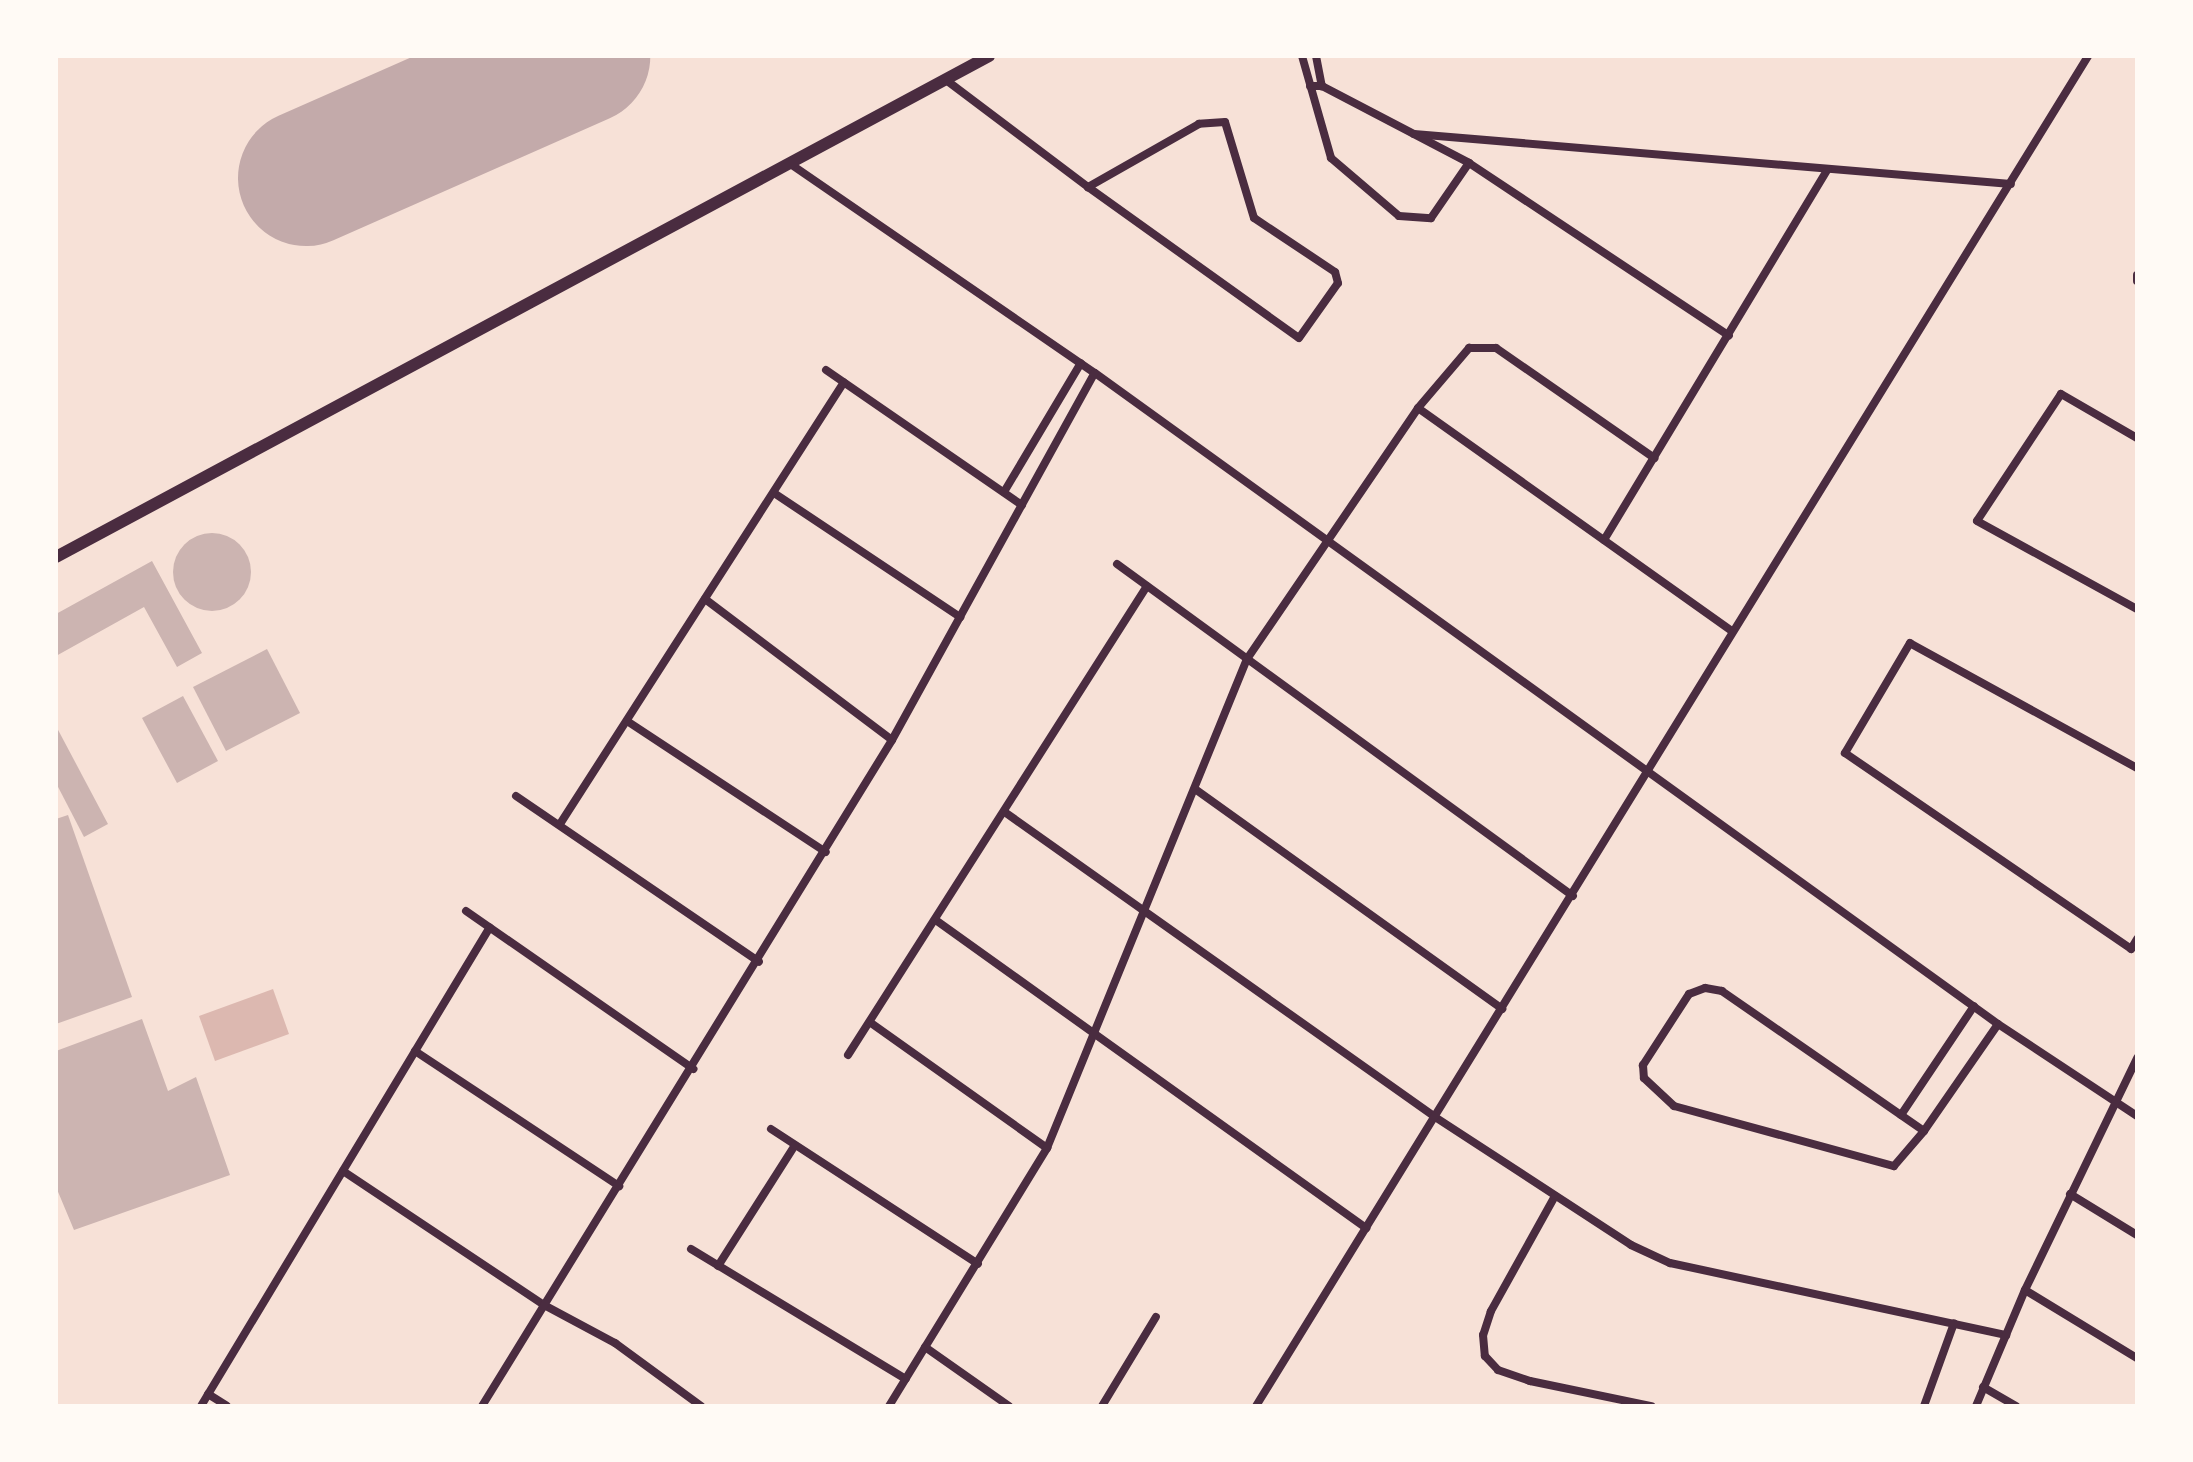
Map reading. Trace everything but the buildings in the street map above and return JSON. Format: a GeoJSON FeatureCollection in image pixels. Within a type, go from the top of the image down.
{"type":"FeatureCollection","features":[{"type":"Feature","properties":{"kind":"street"},"geometry":{"type":"LineString","coordinates":[[56,557],[989,56]]}},
{"type":"Feature","properties":{"kind":"street"},"geometry":{"type":"LineString","coordinates":[[1302,56],[1331,158],[1399,216],[1431,218],[1469,163]]}},
{"type":"Feature","properties":{"kind":"street"},"geometry":{"type":"LineString","coordinates":[[1316,56],[1322,86]]}},
{"type":"Feature","properties":{"kind":"street"},"geometry":{"type":"LineString","coordinates":[[1256,1406],[2088,56]]}},
{"type":"Feature","properties":{"kind":"street"},"geometry":{"type":"LineString","coordinates":[[946,80],[1088,187],[1299,338],[1338,283],[1335,272],[1254,218],[1225,122],[1199,124],[1088,187]]}},
{"type":"Feature","properties":{"kind":"street"},"geometry":{"type":"LineString","coordinates":[[1310,86],[1322,86],[1469,163],[1729,336]]}},
{"type":"Feature","properties":{"kind":"street"},"geometry":{"type":"LineString","coordinates":[[1414,134],[2011,184]]}},
{"type":"Feature","properties":{"kind":"street"},"geometry":{"type":"LineString","coordinates":[[789,163],[1081,363],[1998,1024],[2137,1116]]}},
{"type":"Feature","properties":{"kind":"street"},"geometry":{"type":"LineString","coordinates":[[1604,540],[1828,169]]}},
{"type":"Feature","properties":{"kind":"street"},"geometry":{"type":"LineString","coordinates":[[889,1406],[1047,1148],[1096,1037],[1247,659],[1418,408],[1469,348],[1496,348],[1654,458]]}},
{"type":"Feature","properties":{"kind":"street"},"geometry":{"type":"LineString","coordinates":[[1004,492],[1081,363]]}},
{"type":"Feature","properties":{"kind":"street"},"geometry":{"type":"LineString","coordinates":[[826,370],[1022,505]]}},
{"type":"Feature","properties":{"kind":"street"},"geometry":{"type":"LineString","coordinates":[[482,1406],[826,852],[892,740],[1095,373]]}},
{"type":"Feature","properties":{"kind":"street"},"geometry":{"type":"LineString","coordinates":[[560,824],[844,382]]}},
{"type":"Feature","properties":{"kind":"street"},"geometry":{"type":"LineString","coordinates":[[2137,438],[2061,394],[1977,521],[2137,609]]}},
{"type":"Feature","properties":{"kind":"street"},"geometry":{"type":"LineString","coordinates":[[1418,408],[1732,631]]}},
{"type":"Feature","properties":{"kind":"street"},"geometry":{"type":"LineString","coordinates":[[774,493],[960,617]]}},
{"type":"Feature","properties":{"kind":"street"},"geometry":{"type":"LineString","coordinates":[[1117,564],[1573,896]]}},
{"type":"Feature","properties":{"kind":"street"},"geometry":{"type":"LineString","coordinates":[[848,1055],[1006,813],[1147,586]]}},
{"type":"Feature","properties":{"kind":"street"},"geometry":{"type":"LineString","coordinates":[[705,599],[892,740]]}},
{"type":"Feature","properties":{"kind":"street"},"geometry":{"type":"LineString","coordinates":[[2137,768],[1910,643],[1845,753],[2131,949],[2137,939]]}},
{"type":"Feature","properties":{"kind":"street"},"geometry":{"type":"LineString","coordinates":[[627,721],[826,852]]}},
{"type":"Feature","properties":{"kind":"street"},"geometry":{"type":"LineString","coordinates":[[1195,789],[1502,1009]]}},
{"type":"Feature","properties":{"kind":"street"},"geometry":{"type":"LineString","coordinates":[[516,796],[759,962]]}},
{"type":"Feature","properties":{"kind":"street"},"geometry":{"type":"LineString","coordinates":[[1006,813],[1435,1117],[1631,1245],[1670,1263],[2006,1335]]}},
{"type":"Feature","properties":{"kind":"street"},"geometry":{"type":"LineString","coordinates":[[466,911],[693,1069]]}},
{"type":"Feature","properties":{"kind":"street"},"geometry":{"type":"LineString","coordinates":[[937,921],[1366,1228]]}},
{"type":"Feature","properties":{"kind":"street"},"geometry":{"type":"LineString","coordinates":[[201,1406],[490,927]]}},
{"type":"Feature","properties":{"kind":"street"},"geometry":{"type":"LineString","coordinates":[[1924,1131],[1722,991],[1705,988],[1689,994],[1643,1065],[1644,1078],[1674,1106],[1894,1166],[1924,1131],[1998,1024]]}},
{"type":"Feature","properties":{"kind":"street"},"geometry":{"type":"LineString","coordinates":[[1901,1115],[1974,1006]]}},
{"type":"Feature","properties":{"kind":"street"},"geometry":{"type":"LineString","coordinates":[[871,1023],[1047,1148]]}},
{"type":"Feature","properties":{"kind":"street"},"geometry":{"type":"LineString","coordinates":[[415,1051],[619,1186]]}},
{"type":"Feature","properties":{"kind":"street"},"geometry":{"type":"LineString","coordinates":[[1976,1406],[2025,1290],[2137,1058]]}},
{"type":"Feature","properties":{"kind":"street"},"geometry":{"type":"LineString","coordinates":[[771,1129],[978,1264]]}},
{"type":"Feature","properties":{"kind":"street"},"geometry":{"type":"LineString","coordinates":[[718,1266],[795,1145]]}},
{"type":"Feature","properties":{"kind":"street"},"geometry":{"type":"LineString","coordinates":[[343,1171],[544,1305],[615,1343],[701,1406]]}},
{"type":"Feature","properties":{"kind":"street"},"geometry":{"type":"LineString","coordinates":[[2070,1194],[2137,1235]]}},
{"type":"Feature","properties":{"kind":"street"},"geometry":{"type":"LineString","coordinates":[[1555,1196],[1491,1311],[1483,1335],[1485,1356],[1498,1370],[1530,1381],[1651,1406]]}},
{"type":"Feature","properties":{"kind":"street"},"geometry":{"type":"LineString","coordinates":[[691,1249],[906,1379]]}},
{"type":"Feature","properties":{"kind":"street"},"geometry":{"type":"LineString","coordinates":[[2025,1290],[2137,1358]]}},
{"type":"Feature","properties":{"kind":"street"},"geometry":{"type":"LineString","coordinates":[[1102,1406],[1156,1317]]}},
{"type":"Feature","properties":{"kind":"street"},"geometry":{"type":"LineString","coordinates":[[1924,1406],[1954,1323]]}},
{"type":"Feature","properties":{"kind":"street"},"geometry":{"type":"LineString","coordinates":[[925,1347],[1009,1406]]}},
{"type":"Feature","properties":{"kind":"street"},"geometry":{"type":"LineString","coordinates":[[1983,1387],[2016,1406]]}},
{"type":"Feature","properties":{"kind":"street"},"geometry":{"type":"LineString","coordinates":[[208,1394],[227,1406]]}},
{"type":"Feature","properties":{"kind":"shaded area"},"geometry":{"type":"Polygon","coordinates":[[[273,989],[289,1034],[215,1061],[199,1016],[273,989]]]}},
{"type":"Feature","properties":{"kind":"runway"},"geometry":{"type":"LineString","coordinates":[[306,178],[582,56]]}}]}
